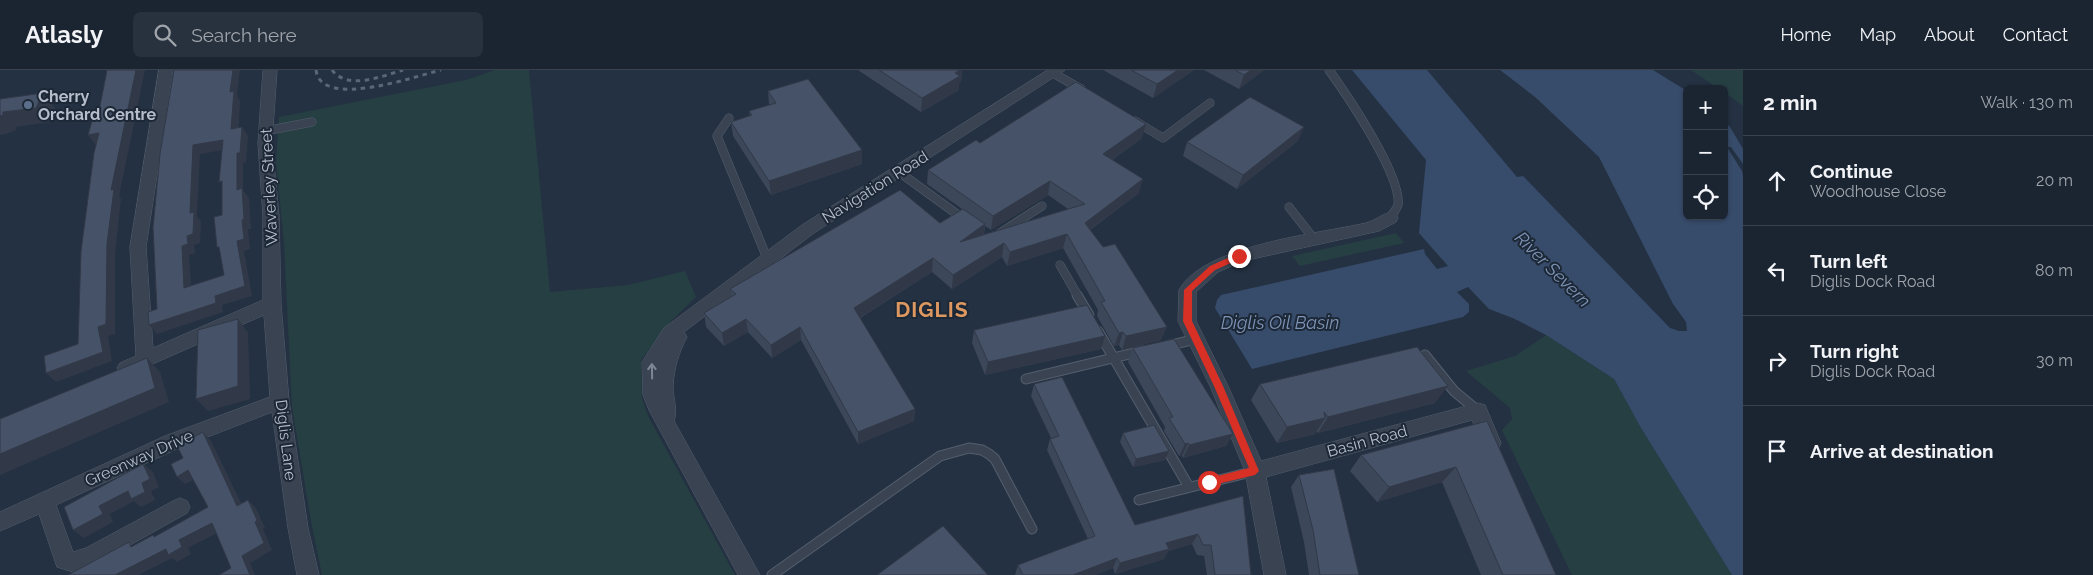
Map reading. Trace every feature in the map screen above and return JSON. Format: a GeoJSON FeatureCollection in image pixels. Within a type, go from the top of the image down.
{"type":"FeatureCollection","features":[{"type":"Feature","properties":{"kind":"street"},"geometry":{"type":"LineString","coordinates":[[145,360],[138,247],[166,70]]}},
{"type":"Feature","properties":{"kind":"street","name":"Waverley Street"},"geometry":{"type":"LineString","coordinates":[[270,70],[265,131],[271,216],[272,304]]}},
{"type":"Feature","properties":{"kind":"street","name":"Navigation Road"},"geometry":{"type":"LineString","coordinates":[[749,575],[670,433],[664,401],[666,362],[677,339],[697,312],[808,229],[1056,72]]}},
{"type":"Feature","properties":{"kind":"street"},"geometry":{"type":"LineString","coordinates":[[1276,575],[1255,471],[1188,321],[1188,290],[1212,268],[1239,256],[1373,227],[1390,218]]}},
{"type":"Feature","properties":{"kind":"street"},"geometry":{"type":"LineString","coordinates":[[109,376],[272,304]]}},
{"type":"Feature","properties":{"kind":"street","name":"Diglis Lane"},"geometry":{"type":"LineString","coordinates":[[272,304],[280,401],[298,528],[308,575]]}},
{"type":"Feature","properties":{"kind":"street","name":"Greenway Drive"},"geometry":{"type":"LineString","coordinates":[[0,522],[172,442],[280,401]]}},
{"type":"Feature","properties":{"kind":"street"},"geometry":{"type":"LineString","coordinates":[[1478,410],[1500,464]]}},
{"type":"Feature","properties":{"kind":"street","name":"Basin Road"},"geometry":{"type":"LineString","coordinates":[[1255,471],[1478,410]]}},
{"type":"Feature","properties":{"kind":"street"},"geometry":{"type":"LineString","coordinates":[[45,500],[64,560],[73,562],[90,556],[180,507]]}},
{"type":"Feature","properties":{"kind":"lane"},"geometry":{"type":"LineString","coordinates":[[1329,70],[1382,155],[1393,180],[1398,205],[1390,218]]}},
{"type":"Feature","properties":{"kind":"lane"},"geometry":{"type":"LineString","coordinates":[[1056,72],[1087,93]]}},
{"type":"Feature","properties":{"kind":"lane"},"geometry":{"type":"LineString","coordinates":[[1129,118],[1163,138],[1210,103]]}},
{"type":"Feature","properties":{"kind":"lane"},"geometry":{"type":"LineString","coordinates":[[730,118],[717,136],[767,258]]}},
{"type":"Feature","properties":{"kind":"lane"},"geometry":{"type":"LineString","coordinates":[[265,131],[312,122]]}},
{"type":"Feature","properties":{"kind":"lane"},"geometry":{"type":"LineString","coordinates":[[898,172],[976,228]]}},
{"type":"Feature","properties":{"kind":"lane"},"geometry":{"type":"LineString","coordinates":[[990,236],[997,234],[1042,206]]}},
{"type":"Feature","properties":{"kind":"lane"},"geometry":{"type":"LineString","coordinates":[[1289,207],[1314,239]]}},
{"type":"Feature","properties":{"kind":"lane"},"geometry":{"type":"LineString","coordinates":[[1060,264],[1188,487]]}},
{"type":"Feature","properties":{"kind":"lane"},"geometry":{"type":"LineString","coordinates":[[1026,379],[1196,339]]}},
{"type":"Feature","properties":{"kind":"lane"},"geometry":{"type":"LineString","coordinates":[[1424,355],[1454,391],[1478,410]]}},
{"type":"Feature","properties":{"kind":"lane"},"geometry":{"type":"LineString","coordinates":[[772,575],[940,456],[957,450],[974,448],[988,452],[995,459],[1032,529]]}},
{"type":"Feature","properties":{"kind":"lane"},"geometry":{"type":"LineString","coordinates":[[1139,500],[1255,471]]}},
{"type":"Feature","properties":{"kind":"green space"},"geometry":{"type":"Polygon","coordinates":[[[495,70],[529,70],[550,292],[628,285],[685,271],[696,297],[671,321],[641,360],[642,398],[648,416],[735,575],[322,575],[292,407],[284,243],[276,162],[279,117],[466,80],[495,70]]]}},
{"type":"Feature","properties":{"kind":"green space"},"geometry":{"type":"Polygon","coordinates":[[[1691,70],[1743,70],[1743,106],[1728,95],[1728,85],[1713,85],[1691,70]]]}},
{"type":"Feature","properties":{"kind":"green space"},"geometry":{"type":"Polygon","coordinates":[[[1396,233],[1404,243],[1300,266],[1292,256],[1396,233]]]}},
{"type":"Feature","properties":{"kind":"green space"},"geometry":{"type":"Polygon","coordinates":[[[1546,335],[1614,379],[1641,428],[1732,575],[1572,575],[1502,430],[1512,419],[1510,408],[1466,371],[1515,356],[1546,335]]]}},
{"type":"Feature","properties":{"kind":"water"},"geometry":{"type":"Polygon","coordinates":[[[1352,70],[1427,70],[1517,177],[1523,176],[1670,328],[1687,331],[1686,322],[1673,304],[1599,157],[1535,97],[1500,70],[1653,70],[1683,89],[1683,220],[1728,220],[1728,149],[1742,171],[1743,176],[1743,575],[1732,575],[1641,428],[1614,379],[1546,335],[1515,319],[1489,309],[1468,287],[1457,292],[1469,304],[1469,312],[1463,317],[1252,369],[1215,308],[1217,300],[1221,295],[1424,249],[1425,254],[1437,269],[1448,266],[1419,233],[1426,160],[1352,70]]]}},
{"type":"Feature","properties":{"kind":"water"},"geometry":{"type":"Polygon","coordinates":[[[1728,125],[1743,149],[1743,164],[1731,147],[1728,147],[1728,125]]]}},
{"type":"Feature","properties":{"kind":"building"},"geometry":{"type":"Polygon","coordinates":[[[107,70],[136,70],[111,190],[114,189],[107,244],[106,324],[98,327],[103,352],[46,373],[44,356],[78,344],[81,251],[94,153],[99,133],[88,135],[96,107],[100,106],[107,70]]]}},
{"type":"Feature","properties":{"kind":"building"},"geometry":{"type":"Polygon","coordinates":[[[174,70],[233,70],[230,92],[234,91],[231,129],[242,127],[240,153],[237,153],[237,190],[242,188],[244,239],[237,241],[245,286],[215,296],[216,303],[149,325],[148,312],[157,309],[153,228],[160,154],[174,70]],[[223,140],[193,145],[190,213],[194,212],[193,234],[187,236],[188,244],[182,246],[184,288],[224,275],[219,247],[217,247],[214,217],[222,215],[222,181],[219,182],[223,140]]]}},
{"type":"Feature","properties":{"kind":"building"},"geometry":{"type":"Polygon","coordinates":[[[879,70],[960,70],[955,73],[960,76],[922,98],[879,70]]]}},
{"type":"Feature","properties":{"kind":"building"},"geometry":{"type":"Polygon","coordinates":[[[1131,70],[1178,70],[1157,84],[1131,70]]]}},
{"type":"Feature","properties":{"kind":"building"},"geometry":{"type":"Polygon","coordinates":[[[1235,70],[1251,70],[1244,75],[1235,70]]]}},
{"type":"Feature","properties":{"kind":"building"},"geometry":{"type":"Polygon","coordinates":[[[808,79],[862,150],[769,181],[731,122],[752,115],[749,111],[776,103],[768,91],[808,79]]]}},
{"type":"Feature","properties":{"kind":"building"},"geometry":{"type":"Polygon","coordinates":[[[1076,82],[1146,124],[1103,154],[1143,179],[1085,223],[1103,247],[1115,244],[1167,327],[1126,336],[1123,332],[1119,333],[1101,302],[1105,301],[1067,234],[1010,252],[1004,243],[953,275],[933,258],[854,308],[915,409],[858,432],[800,327],[771,345],[746,319],[722,333],[704,313],[736,294],[730,289],[900,190],[940,223],[963,209],[985,224],[960,242],[1085,204],[1050,181],[993,216],[928,170],[976,140],[980,143],[1076,82]]]}},
{"type":"Feature","properties":{"kind":"building"},"geometry":{"type":"Polygon","coordinates":[[[43,93],[36,108],[3,112],[3,115],[0,116],[0,99],[43,93]]]}},
{"type":"Feature","properties":{"kind":"building"},"geometry":{"type":"Polygon","coordinates":[[[1250,97],[1304,127],[1243,175],[1187,142],[1250,97]]]}},
{"type":"Feature","properties":{"kind":"building"},"geometry":{"type":"Polygon","coordinates":[[[1087,305],[1105,336],[988,362],[974,330],[1087,305]]]}},
{"type":"Feature","properties":{"kind":"building"},"geometry":{"type":"Polygon","coordinates":[[[238,319],[238,386],[196,399],[198,330],[238,319]]]}},
{"type":"Feature","properties":{"kind":"building"},"geometry":{"type":"Polygon","coordinates":[[[1174,339],[1233,434],[1189,445],[1188,443],[1185,444],[1169,418],[1173,417],[1133,348],[1174,339]]]}},
{"type":"Feature","properties":{"kind":"building"},"geometry":{"type":"Polygon","coordinates":[[[1417,347],[1448,386],[1328,417],[1324,412],[1325,418],[1287,427],[1260,384],[1417,347]]]}},
{"type":"Feature","properties":{"kind":"building"},"geometry":{"type":"Polygon","coordinates":[[[147,358],[155,388],[0,454],[0,419],[147,358]]]}},
{"type":"Feature","properties":{"kind":"building"},"geometry":{"type":"Polygon","coordinates":[[[1062,377],[1135,525],[1243,496],[1251,575],[1215,575],[1211,545],[1203,545],[1198,534],[1166,543],[1169,549],[1120,563],[1117,558],[1073,575],[1023,575],[1018,565],[1095,536],[1050,439],[1059,436],[1034,384],[1062,377]]]}},
{"type":"Feature","properties":{"kind":"building"},"geometry":{"type":"Polygon","coordinates":[[[1487,421],[1556,575],[1503,575],[1456,467],[1389,487],[1361,455],[1487,421]]]}},
{"type":"Feature","properties":{"kind":"building"},"geometry":{"type":"Polygon","coordinates":[[[1154,425],[1169,451],[1136,459],[1123,433],[1154,425]]]}},
{"type":"Feature","properties":{"kind":"building"},"geometry":{"type":"Polygon","coordinates":[[[203,432],[237,506],[248,500],[257,520],[255,522],[264,543],[242,556],[250,575],[219,575],[231,568],[212,523],[179,540],[182,547],[168,555],[166,549],[115,575],[68,575],[129,542],[131,547],[153,535],[154,537],[208,507],[188,470],[177,477],[171,464],[183,458],[177,446],[203,432]]]}},
{"type":"Feature","properties":{"kind":"building"},"geometry":{"type":"Polygon","coordinates":[[[143,464],[150,479],[142,483],[145,492],[131,499],[128,491],[99,506],[103,514],[73,530],[64,507],[143,464]]]}},
{"type":"Feature","properties":{"kind":"building"},"geometry":{"type":"Polygon","coordinates":[[[1334,469],[1359,575],[1320,575],[1313,530],[1299,475],[1334,469]]]}},
{"type":"Feature","properties":{"kind":"building"},"geometry":{"type":"Polygon","coordinates":[[[943,526],[988,575],[877,575],[943,526]]]}},
{"type":"Feature","properties":{"kind":"railway"},"geometry":{"type":"LineString","coordinates":[[316,70],[322,82],[334,88],[351,89],[392,83],[441,70]]}},
{"type":"Feature","properties":{"kind":"railway"},"geometry":{"type":"LineString","coordinates":[[332,70],[347,80],[356,81],[376,78],[403,70]]}},
{"type":"Feature","properties":{"kind":"place","name":"Cherry Orchard Centre"},"geometry":{"type":"Point","coordinates":[28,105]}},
{"type":"Feature","properties":{"kind":"district","name":"DIGLIS"},"geometry":{"type":"Point","coordinates":[932,309]}},
{"type":"Feature","properties":{"kind":"route"},"geometry":{"type":"LineString","coordinates":[[1209,482],[1255,471],[1188,321],[1188,290],[1212,268],[1239,256]]}},
{"type":"Feature","properties":{"kind":"water label","name":"River Severn"},"geometry":{"type":"Point","coordinates":[1553,269]}},
{"type":"Feature","properties":{"kind":"water label","name":"Diglis Oil Basin"},"geometry":{"type":"Point","coordinates":[1280,322]}}]}
